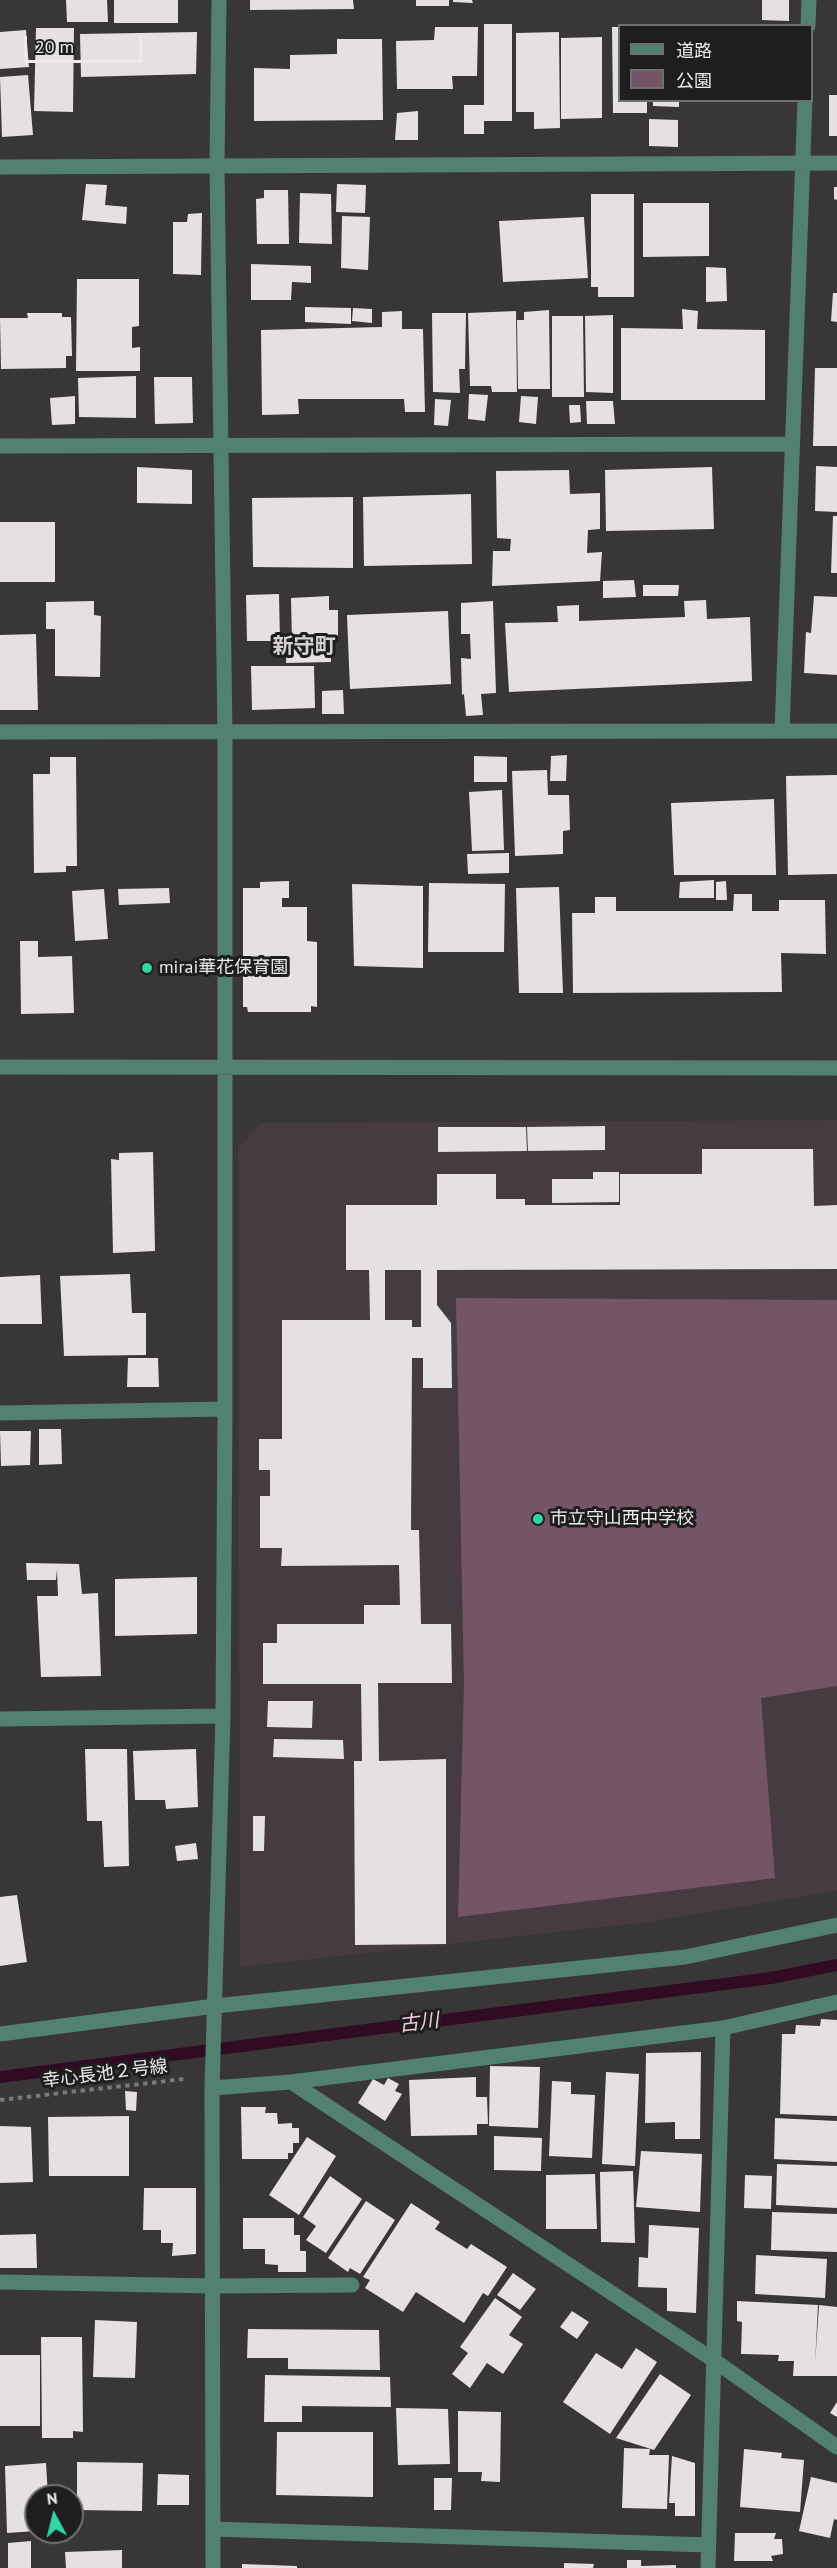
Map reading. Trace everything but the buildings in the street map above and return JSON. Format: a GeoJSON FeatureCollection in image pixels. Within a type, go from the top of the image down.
{"type":"FeatureCollection","features":[{"type":"Feature","properties":{"kind":"street"},"geometry":{"type":"LineString","coordinates":[[213,2568],[213,2082],[223,1716],[225,1409],[223,1066],[225,734],[217,166],[219,0]]}},
{"type":"Feature","properties":{"kind":"street"},"geometry":{"type":"LineString","coordinates":[[808,24],[809,0]]}},
{"type":"Feature","properties":{"kind":"street"},"geometry":{"type":"LineString","coordinates":[[782,731],[805,102]]}},
{"type":"Feature","properties":{"kind":"street"},"geometry":{"type":"LineString","coordinates":[[0,167],[837,163]]}},
{"type":"Feature","properties":{"kind":"street"},"geometry":{"type":"LineString","coordinates":[[0,446],[792,444]]}},
{"type":"Feature","properties":{"kind":"street"},"geometry":{"type":"LineString","coordinates":[[0,732],[225,734],[837,731]]}},
{"type":"Feature","properties":{"kind":"street"},"geometry":{"type":"LineString","coordinates":[[0,1067],[837,1068]]}},
{"type":"Feature","properties":{"kind":"street"},"geometry":{"type":"LineString","coordinates":[[0,1413],[225,1409]]}},
{"type":"Feature","properties":{"kind":"street"},"geometry":{"type":"LineString","coordinates":[[0,1719],[223,1716]]}},
{"type":"Feature","properties":{"kind":"street"},"geometry":{"type":"LineString","coordinates":[[0,2034],[215,2006],[685,1957],[837,1925]]}},
{"type":"Feature","properties":{"kind":"street"},"geometry":{"type":"LineString","coordinates":[[213,2082],[291,2082],[723,2028],[837,2002]]}},
{"type":"Feature","properties":{"kind":"street"},"geometry":{"type":"LineString","coordinates":[[708,2568],[712,2359],[723,2028]]}},
{"type":"Feature","properties":{"kind":"street"},"geometry":{"type":"LineString","coordinates":[[291,2082],[712,2359],[837,2446]]}},
{"type":"Feature","properties":{"kind":"street"},"geometry":{"type":"LineString","coordinates":[[0,2283],[352,2285]]}},
{"type":"Feature","properties":{"kind":"street"},"geometry":{"type":"LineString","coordinates":[[213,2529],[708,2545]]}},
{"type":"Feature","properties":{"kind":"path","name":"幸心長池２号線"},"geometry":{"type":"LineString","coordinates":[[0,2100],[213,2082]]}},
{"type":"Feature","properties":{"kind":"shaded area","name":"市立守山西中学校"},"geometry":{"type":"Polygon","coordinates":[[[837,1120],[837,1891],[648,1922],[240,1967],[238,1147],[261,1123],[837,1120]]]}},
{"type":"Feature","properties":{"kind":"green space"},"geometry":{"type":"Polygon","coordinates":[[[456,1298],[837,1300],[837,1686],[761,1698],[775,1878],[458,1917],[464,1683],[456,1298]]]}},
{"type":"Feature","properties":{"kind":"waterway","name":"古川"},"geometry":{"type":"LineString","coordinates":[[0,2077],[771,1978],[837,1965]]}},
{"type":"Feature","properties":{"kind":"place","name":"mirai華花保育園"},"geometry":{"type":"Point","coordinates":[147,968]}},
{"type":"Feature","properties":{"kind":"place","name":"市立守山西中学校"},"geometry":{"type":"Point","coordinates":[538,1519]}},
{"type":"Feature","properties":{"kind":"district","name":"新守町"},"geometry":{"type":"Point","coordinates":[304,647]}}]}
